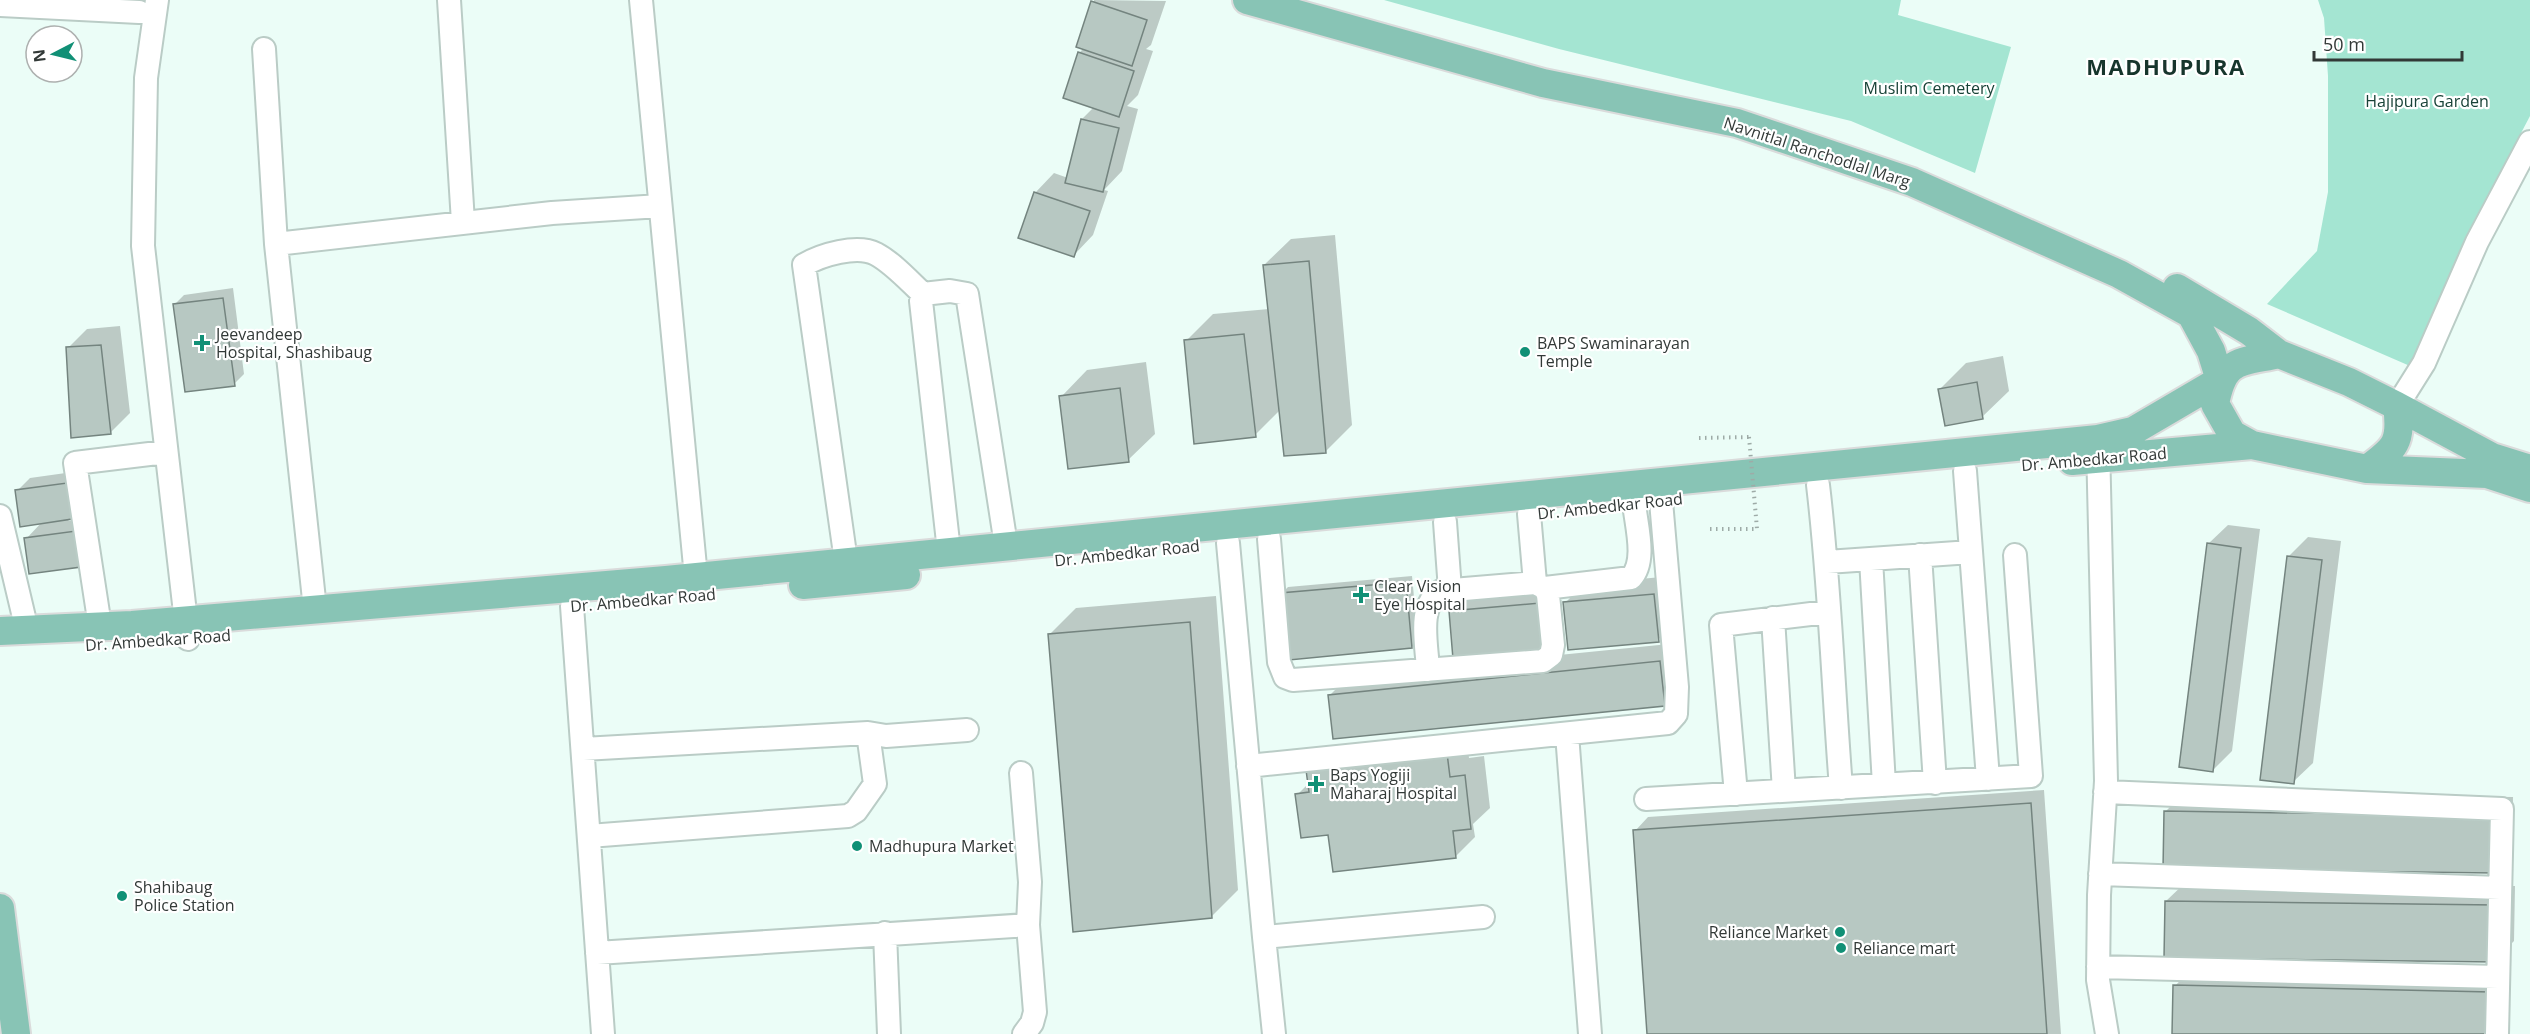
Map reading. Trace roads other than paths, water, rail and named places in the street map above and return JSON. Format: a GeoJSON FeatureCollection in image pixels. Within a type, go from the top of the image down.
{"type":"FeatureCollection","features":[{"type":"Feature","properties":{"kind":"main road","name":"Navnitlal Ranchodlal Marg"},"geometry":{"type":"LineString","coordinates":[[1247,0],[1544,83],[1737,123],[1911,183],[2119,274],[2191,314],[2211,351],[2220,380]]}},
{"type":"Feature","properties":{"kind":"main road"},"geometry":{"type":"LineString","coordinates":[[1298,0],[1547,69],[1741,110],[1916,169],[2137,265],[2205,304],[2279,354],[2349,382],[2492,457],[2530,469]]}},
{"type":"Feature","properties":{"kind":"main road","name":"Dr. Ambedkar Road"},"geometry":{"type":"LineString","coordinates":[[13,631],[100,627],[188,629],[572,606],[1965,471],[2099,449],[2220,380],[2234,364],[2279,354]]}},
{"type":"Feature","properties":{"kind":"main road"},"geometry":{"type":"LineString","coordinates":[[2220,380],[2215,404],[2232,434],[2252,445],[2367,469],[2487,474],[2530,488]]}},
{"type":"Feature","properties":{"kind":"main road"},"geometry":{"type":"LineString","coordinates":[[2367,469],[2392,451],[2400,430],[2397,406]]}},
{"type":"Feature","properties":{"kind":"main road","name":"Dr. Ambedkar Road"},"geometry":{"type":"LineString","coordinates":[[0,650],[188,629],[315,609],[696,577],[1006,545],[2099,449],[2252,445]]}},
{"type":"Feature","properties":{"kind":"main road"},"geometry":{"type":"LineString","coordinates":[[0,908],[16,1034]]}},
{"type":"Feature","properties":{"kind":"street"},"geometry":{"type":"LineString","coordinates":[[449,0],[463,222]]}},
{"type":"Feature","properties":{"kind":"street"},"geometry":{"type":"LineString","coordinates":[[641,0],[696,577]]}},
{"type":"Feature","properties":{"kind":"street"},"geometry":{"type":"LineString","coordinates":[[0,5],[145,4],[146,78],[142,246],[188,629]]}},
{"type":"Feature","properties":{"kind":"street"},"geometry":{"type":"LineString","coordinates":[[264,49],[276,244],[315,609]]}},
{"type":"Feature","properties":{"kind":"street"},"geometry":{"type":"LineString","coordinates":[[2397,406],[2424,363],[2477,242],[2530,142]]}},
{"type":"Feature","properties":{"kind":"street"},"geometry":{"type":"LineString","coordinates":[[276,244],[463,222],[660,206]]}},
{"type":"Feature","properties":{"kind":"street"},"geometry":{"type":"LineString","coordinates":[[846,561],[804,265],[822,255],[846,251],[875,253],[923,294],[950,291],[967,294],[1006,545]]}},
{"type":"Feature","properties":{"kind":"street"},"geometry":{"type":"LineString","coordinates":[[923,294],[921,301],[949,551]]}},
{"type":"Feature","properties":{"kind":"street"},"geometry":{"type":"LineString","coordinates":[[2099,449],[2105,792],[2098,967],[2107,1034]]}},
{"type":"Feature","properties":{"kind":"street"},"geometry":{"type":"LineString","coordinates":[[100,627],[75,464],[166,452]]}},
{"type":"Feature","properties":{"kind":"street"},"geometry":{"type":"LineString","coordinates":[[1965,471],[1988,779]]}},
{"type":"Feature","properties":{"kind":"street"},"geometry":{"type":"LineString","coordinates":[[1818,485],[1827,562],[1827,612],[1841,788]]}},
{"type":"Feature","properties":{"kind":"street"},"geometry":{"type":"LineString","coordinates":[[1428,670],[1427,602],[1441,591],[1631,578],[1636,573],[1639,561],[1648,502]]}},
{"type":"Feature","properties":{"kind":"street"},"geometry":{"type":"LineString","coordinates":[[1248,766],[1668,723],[1676,714],[1677,687],[1648,502]]}},
{"type":"Feature","properties":{"kind":"street"},"geometry":{"type":"LineString","coordinates":[[1269,539],[1279,662],[1285,677],[1293,680],[1543,661],[1551,655],[1553,645],[1548,595],[1540,585],[1529,514]]}},
{"type":"Feature","properties":{"kind":"street"},"geometry":{"type":"LineString","coordinates":[[0,516],[13,631]]}},
{"type":"Feature","properties":{"kind":"street"},"geometry":{"type":"LineString","coordinates":[[1445,522],[1450,590]]}},
{"type":"Feature","properties":{"kind":"street"},"geometry":{"type":"LineString","coordinates":[[1228,543],[1274,1034]]}},
{"type":"Feature","properties":{"kind":"street"},"geometry":{"type":"LineString","coordinates":[[1827,562],[1971,552]]}},
{"type":"Feature","properties":{"kind":"street"},"geometry":{"type":"LineString","coordinates":[[1920,555],[1935,783]]}},
{"type":"Feature","properties":{"kind":"street"},"geometry":{"type":"LineString","coordinates":[[1646,799],[2031,776],[2015,555]]}},
{"type":"Feature","properties":{"kind":"street"},"geometry":{"type":"LineString","coordinates":[[1871,559],[1884,785]]}},
{"type":"Feature","properties":{"kind":"street"},"geometry":{"type":"LineString","coordinates":[[572,606],[603,1034]]}},
{"type":"Feature","properties":{"kind":"street"},"geometry":{"type":"LineString","coordinates":[[1736,794],[1721,625],[1827,612]]}},
{"type":"Feature","properties":{"kind":"street"},"geometry":{"type":"LineString","coordinates":[[1773,618],[1784,791]]}},
{"type":"Feature","properties":{"kind":"street"},"geometry":{"type":"LineString","coordinates":[[583,749],[868,733],[886,736],[967,730]]}},
{"type":"Feature","properties":{"kind":"street"},"geometry":{"type":"LineString","coordinates":[[589,836],[848,816],[856,811],[875,784],[868,733]]}},
{"type":"Feature","properties":{"kind":"street"},"geometry":{"type":"LineString","coordinates":[[1567,734],[1590,1034]]}},
{"type":"Feature","properties":{"kind":"street"},"geometry":{"type":"LineString","coordinates":[[1021,772],[1030,882],[1028,925],[1035,1012],[1032,1023],[1023,1034]]}},
{"type":"Feature","properties":{"kind":"street"},"geometry":{"type":"LineString","coordinates":[[2105,792],[2502,810],[2497,1034]]}},
{"type":"Feature","properties":{"kind":"street"},"geometry":{"type":"LineString","coordinates":[[2100,874],[2500,888]]}},
{"type":"Feature","properties":{"kind":"street"},"geometry":{"type":"LineString","coordinates":[[1264,937],[1483,916]]}},
{"type":"Feature","properties":{"kind":"street"},"geometry":{"type":"LineString","coordinates":[[597,953],[1028,925]]}},
{"type":"Feature","properties":{"kind":"street"},"geometry":{"type":"LineString","coordinates":[[885,933],[889,1034]]}},
{"type":"Feature","properties":{"kind":"street"},"geometry":{"type":"LineString","coordinates":[[2098,967],[2498,977]]}},
{"type":"Feature","properties":{"kind":"place","name":"Jeevandeep Hospital, Shashibaug"},"geometry":{"type":"Point","coordinates":[202,343]}},
{"type":"Feature","properties":{"kind":"place","name":"BAPS Swaminarayan Temple"},"geometry":{"type":"Point","coordinates":[1525,352]}},
{"type":"Feature","properties":{"kind":"place","name":"Clear Vision Eye Hospital"},"geometry":{"type":"Point","coordinates":[1361,595]}},
{"type":"Feature","properties":{"kind":"place","name":"Baps Yogiji Maharaj Hospital"},"geometry":{"type":"Point","coordinates":[1316,784]}},
{"type":"Feature","properties":{"kind":"place","name":"Madhupura Market"},"geometry":{"type":"Point","coordinates":[857,846]}},
{"type":"Feature","properties":{"kind":"place","name":"Shahibaug Police Station"},"geometry":{"type":"Point","coordinates":[122,896]}},
{"type":"Feature","properties":{"kind":"place","name":"Reliance Market"},"geometry":{"type":"Point","coordinates":[1840,932]}},
{"type":"Feature","properties":{"kind":"place","name":"Reliance mart"},"geometry":{"type":"Point","coordinates":[1841,948]}},
{"type":"Feature","properties":{"kind":"district","name":"MADHUPURA"},"geometry":{"type":"Point","coordinates":[2166,67]}},
{"type":"Feature","properties":{"kind":"park label","name":"Muslim Cemetery"},"geometry":{"type":"Point","coordinates":[1929,88]}},
{"type":"Feature","properties":{"kind":"park label","name":"Hajipura Garden"},"geometry":{"type":"Point","coordinates":[2427,101]}}]}
